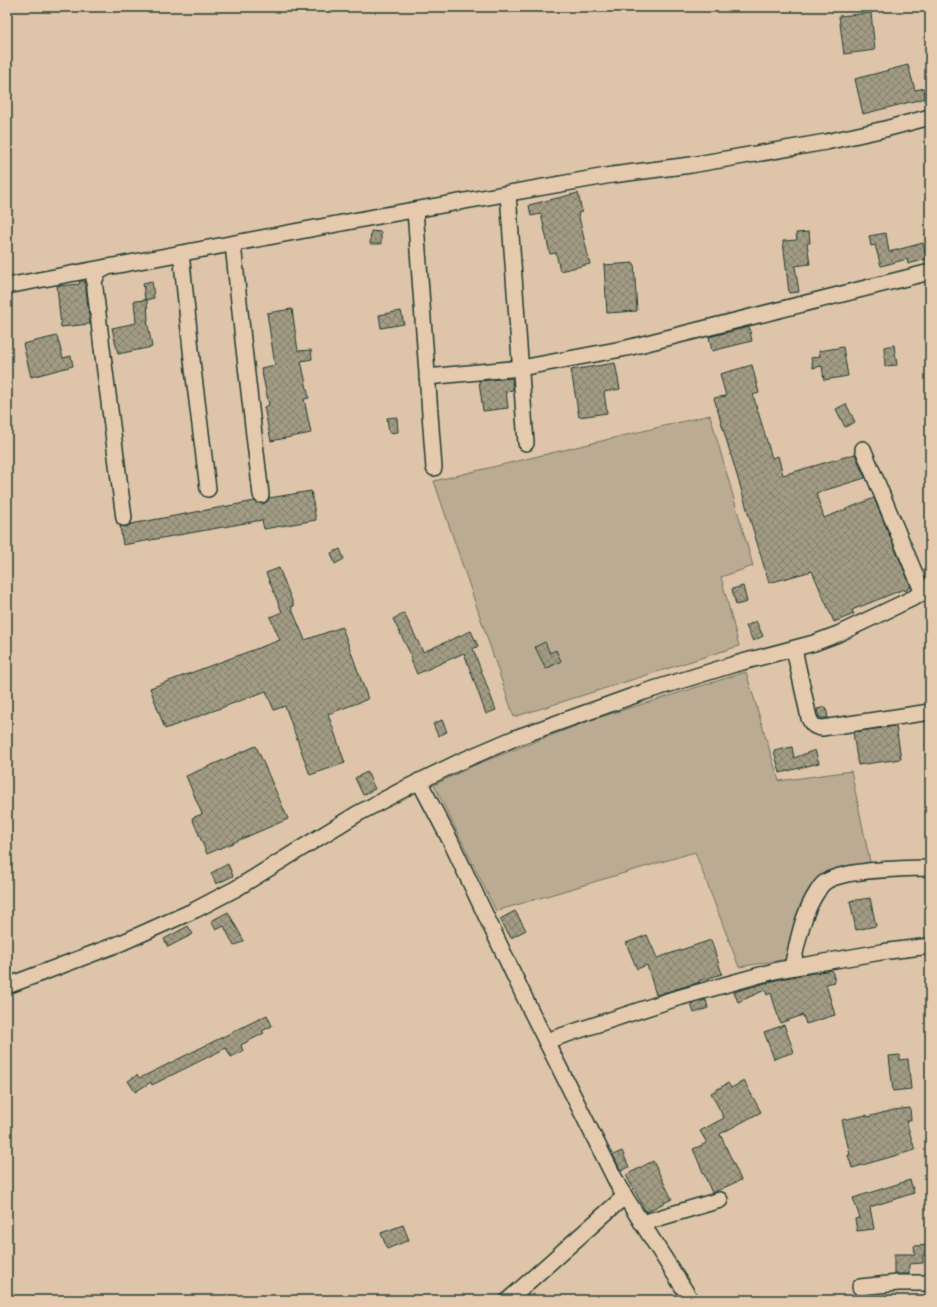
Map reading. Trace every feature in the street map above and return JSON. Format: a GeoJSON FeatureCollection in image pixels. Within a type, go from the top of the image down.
{"type":"FeatureCollection","features":[{"type":"Feature","properties":{"kind":"street"},"geometry":{"type":"LineString","coordinates":[[7,286],[612,175],[692,164],[826,142],[930,117]]}},
{"type":"Feature","properties":{"kind":"street"},"geometry":{"type":"LineString","coordinates":[[508,194],[526,444]]}},
{"type":"Feature","properties":{"kind":"street"},"geometry":{"type":"LineString","coordinates":[[415,210],[434,468]]}},
{"type":"Feature","properties":{"kind":"street"},"geometry":{"type":"LineString","coordinates":[[233,244],[261,495]]}},
{"type":"Feature","properties":{"kind":"street"},"geometry":{"type":"LineString","coordinates":[[181,253],[193,369],[208,489]]}},
{"type":"Feature","properties":{"kind":"street"},"geometry":{"type":"LineString","coordinates":[[108,267],[100,271],[94,280],[124,518]]}},
{"type":"Feature","properties":{"kind":"street"},"geometry":{"type":"LineString","coordinates":[[427,377],[521,368],[627,348],[930,272]]}},
{"type":"Feature","properties":{"kind":"street"},"geometry":{"type":"LineString","coordinates":[[7,986],[121,943],[195,910],[237,888],[357,814],[419,781],[515,738],[644,692],[735,664],[794,649],[838,634],[927,592],[863,449]]}},
{"type":"Feature","properties":{"kind":"street"},"geometry":{"type":"LineString","coordinates":[[794,649],[808,718],[816,728],[930,712]]}},
{"type":"Feature","properties":{"kind":"street"},"geometry":{"type":"LineString","coordinates":[[419,781],[453,847],[546,1041],[625,1196],[691,1300]]}},
{"type":"Feature","properties":{"kind":"street"},"geometry":{"type":"LineString","coordinates":[[792,967],[803,920],[812,899],[823,884],[832,877],[878,870],[926,868]]}},
{"type":"Feature","properties":{"kind":"street"},"geometry":{"type":"LineString","coordinates":[[546,1041],[674,999],[778,970],[881,952],[930,946]]}},
{"type":"Feature","properties":{"kind":"street"},"geometry":{"type":"LineString","coordinates":[[508,1300],[625,1196]]}},
{"type":"Feature","properties":{"kind":"street"},"geometry":{"type":"LineString","coordinates":[[642,1223],[720,1200]]}},
{"type":"Feature","properties":{"kind":"street"},"geometry":{"type":"LineString","coordinates":[[860,1287],[898,1283],[930,1283]]}},
{"type":"Feature","properties":{"kind":"shaded area"},"geometry":{"type":"Polygon","coordinates":[[[710,415],[753,566],[721,577],[739,646],[514,717],[434,481],[710,415]]]}},
{"type":"Feature","properties":{"kind":"shaded area"},"geometry":{"type":"Polygon","coordinates":[[[746,672],[779,781],[851,771],[870,862],[826,871],[804,901],[787,959],[739,967],[695,852],[496,911],[434,785],[477,764],[591,720],[746,672]]]}},
{"type":"Feature","properties":{"kind":"building"},"geometry":{"type":"Polygon","coordinates":[[[871,13],[875,50],[844,54],[839,16],[871,13]]]}},
{"type":"Feature","properties":{"kind":"building"},"geometry":{"type":"Polygon","coordinates":[[[908,65],[915,90],[930,87],[930,97],[863,114],[855,79],[908,65]]]}},
{"type":"Feature","properties":{"kind":"building"},"geometry":{"type":"Polygon","coordinates":[[[578,193],[582,212],[578,213],[590,264],[560,271],[556,253],[550,254],[541,214],[531,216],[529,205],[578,193]]]}},
{"type":"Feature","properties":{"kind":"building"},"geometry":{"type":"Polygon","coordinates":[[[371,231],[381,232],[381,244],[370,244],[371,231]]]}},
{"type":"Feature","properties":{"kind":"building"},"geometry":{"type":"Polygon","coordinates":[[[809,232],[810,243],[807,243],[810,264],[795,266],[799,292],[789,293],[783,241],[797,240],[796,233],[809,232]]]}},
{"type":"Feature","properties":{"kind":"building"},"geometry":{"type":"Polygon","coordinates":[[[886,233],[889,252],[923,243],[927,259],[908,264],[907,259],[881,266],[875,245],[871,246],[869,236],[886,233]]]}},
{"type":"Feature","properties":{"kind":"building"},"geometry":{"type":"Polygon","coordinates":[[[634,263],[637,311],[607,313],[604,265],[634,263]]]}},
{"type":"Feature","properties":{"kind":"building"},"geometry":{"type":"Polygon","coordinates":[[[79,281],[85,281],[90,324],[61,327],[57,286],[80,284],[79,281]]]}},
{"type":"Feature","properties":{"kind":"building"},"geometry":{"type":"Polygon","coordinates":[[[152,281],[154,298],[145,300],[143,283],[152,281]]]}},
{"type":"Feature","properties":{"kind":"building"},"geometry":{"type":"Polygon","coordinates":[[[147,300],[147,320],[152,347],[118,354],[112,328],[136,323],[134,301],[147,300]]]}},
{"type":"Feature","properties":{"kind":"building"},"geometry":{"type":"Polygon","coordinates":[[[292,309],[298,351],[311,350],[312,359],[301,361],[309,398],[304,399],[311,433],[271,441],[264,407],[269,405],[261,368],[275,365],[267,313],[292,309]]]}},
{"type":"Feature","properties":{"kind":"building"},"geometry":{"type":"Polygon","coordinates":[[[401,311],[404,324],[381,328],[379,315],[401,311]]]}},
{"type":"Feature","properties":{"kind":"building"},"geometry":{"type":"Polygon","coordinates":[[[749,327],[752,341],[712,351],[709,337],[749,327]]]}},
{"type":"Feature","properties":{"kind":"building"},"geometry":{"type":"Polygon","coordinates":[[[57,336],[63,358],[71,356],[73,366],[31,377],[23,344],[57,336]]]}},
{"type":"Feature","properties":{"kind":"building"},"geometry":{"type":"Polygon","coordinates":[[[894,345],[897,365],[885,366],[884,347],[894,345]]]}},
{"type":"Feature","properties":{"kind":"building"},"geometry":{"type":"Polygon","coordinates":[[[843,347],[848,376],[824,380],[822,366],[813,368],[811,358],[820,356],[819,351],[843,347]]]}},
{"type":"Feature","properties":{"kind":"building"},"geometry":{"type":"Polygon","coordinates":[[[615,363],[620,389],[604,392],[607,413],[579,417],[571,370],[615,363]]]}},
{"type":"Feature","properties":{"kind":"building"},"geometry":{"type":"Polygon","coordinates":[[[752,365],[759,393],[753,395],[772,458],[778,456],[783,475],[855,454],[865,478],[816,493],[824,518],[874,498],[911,587],[905,591],[904,589],[852,610],[854,614],[834,622],[812,571],[769,583],[714,398],[726,396],[720,374],[752,365]]]}},
{"type":"Feature","properties":{"kind":"building"},"geometry":{"type":"Polygon","coordinates":[[[512,378],[513,390],[506,391],[508,408],[483,411],[479,381],[512,378]]]}},
{"type":"Feature","properties":{"kind":"building"},"geometry":{"type":"Polygon","coordinates":[[[846,404],[855,422],[845,427],[836,409],[846,404]]]}},
{"type":"Feature","properties":{"kind":"building"},"geometry":{"type":"Polygon","coordinates":[[[397,417],[398,432],[389,433],[387,418],[397,417]]]}},
{"type":"Feature","properties":{"kind":"building"},"geometry":{"type":"Polygon","coordinates":[[[311,491],[316,520],[264,529],[262,520],[123,545],[120,526],[126,527],[131,524],[255,501],[262,504],[267,502],[269,498],[311,491]]]}},
{"type":"Feature","properties":{"kind":"building"},"geometry":{"type":"Polygon","coordinates":[[[340,549],[344,559],[335,564],[331,553],[340,549]]]}},
{"type":"Feature","properties":{"kind":"building"},"geometry":{"type":"Polygon","coordinates":[[[279,568],[294,606],[291,607],[305,640],[342,627],[368,699],[328,714],[345,763],[310,775],[285,706],[274,710],[266,691],[165,729],[150,688],[280,640],[270,617],[282,612],[266,573],[279,568]]]}},
{"type":"Feature","properties":{"kind":"building"},"geometry":{"type":"Polygon","coordinates":[[[743,586],[747,602],[736,605],[732,589],[743,586]]]}},
{"type":"Feature","properties":{"kind":"building"},"geometry":{"type":"Polygon","coordinates":[[[404,613],[423,652],[471,631],[478,646],[473,649],[496,710],[486,714],[464,653],[417,674],[410,658],[412,657],[393,619],[404,613]]]}},
{"type":"Feature","properties":{"kind":"building"},"geometry":{"type":"Polygon","coordinates":[[[756,621],[763,636],[753,641],[746,626],[756,621]]]}},
{"type":"Feature","properties":{"kind":"building"},"geometry":{"type":"Polygon","coordinates":[[[545,642],[550,653],[556,650],[561,661],[546,669],[535,647],[545,642]]]}},
{"type":"Feature","properties":{"kind":"building"},"geometry":{"type":"Polygon","coordinates":[[[826,707],[828,718],[819,718],[817,709],[826,707]]]}},
{"type":"Feature","properties":{"kind":"building"},"geometry":{"type":"Polygon","coordinates":[[[442,720],[447,732],[438,736],[433,724],[442,720]]]}},
{"type":"Feature","properties":{"kind":"building"},"geometry":{"type":"Polygon","coordinates":[[[896,726],[901,759],[858,765],[853,732],[896,726]]]}},
{"type":"Feature","properties":{"kind":"building"},"geometry":{"type":"Polygon","coordinates":[[[256,746],[288,819],[207,854],[192,818],[202,814],[186,776],[256,746]]]}},
{"type":"Feature","properties":{"kind":"building"},"geometry":{"type":"Polygon","coordinates":[[[792,747],[794,758],[815,750],[819,763],[780,773],[774,751],[792,747]]]}},
{"type":"Feature","properties":{"kind":"building"},"geometry":{"type":"Polygon","coordinates":[[[367,772],[375,789],[363,795],[355,778],[367,772]]]}},
{"type":"Feature","properties":{"kind":"building"},"geometry":{"type":"Polygon","coordinates":[[[228,864],[233,876],[216,884],[211,873],[228,864]]]}},
{"type":"Feature","properties":{"kind":"building"},"geometry":{"type":"Polygon","coordinates":[[[870,898],[876,926],[856,930],[850,901],[870,898]]]}},
{"type":"Feature","properties":{"kind":"building"},"geometry":{"type":"Polygon","coordinates":[[[515,911],[526,930],[511,938],[500,919],[515,911]]]}},
{"type":"Feature","properties":{"kind":"building"},"geometry":{"type":"Polygon","coordinates":[[[228,912],[244,941],[234,946],[224,926],[216,930],[211,921],[228,912]]]}},
{"type":"Feature","properties":{"kind":"building"},"geometry":{"type":"Polygon","coordinates":[[[188,926],[193,934],[168,947],[164,939],[188,926]]]}},
{"type":"Feature","properties":{"kind":"building"},"geometry":{"type":"Polygon","coordinates":[[[647,935],[657,958],[711,940],[722,974],[656,995],[647,965],[637,969],[626,943],[647,935]]]}},
{"type":"Feature","properties":{"kind":"building"},"geometry":{"type":"Polygon","coordinates":[[[832,970],[835,982],[826,984],[835,1015],[806,1024],[803,1015],[780,1023],[771,993],[767,995],[765,990],[738,1002],[734,992],[780,979],[832,970]]]}},
{"type":"Feature","properties":{"kind":"building"},"geometry":{"type":"Polygon","coordinates":[[[706,1000],[708,1008],[694,1013],[691,1004],[706,1000]]]}},
{"type":"Feature","properties":{"kind":"building"},"geometry":{"type":"Polygon","coordinates":[[[267,1015],[272,1026],[262,1031],[264,1033],[241,1045],[243,1051],[231,1057],[226,1048],[152,1085],[151,1082],[135,1092],[128,1081],[137,1075],[140,1078],[267,1015]]]}},
{"type":"Feature","properties":{"kind":"building"},"geometry":{"type":"Polygon","coordinates":[[[784,1025],[794,1052],[774,1059],[764,1032],[784,1025]]]}},
{"type":"Feature","properties":{"kind":"building"},"geometry":{"type":"Polygon","coordinates":[[[900,1055],[900,1060],[908,1059],[911,1089],[893,1091],[889,1056],[900,1055]]]}},
{"type":"Feature","properties":{"kind":"building"},"geometry":{"type":"Polygon","coordinates":[[[744,1081],[761,1112],[720,1134],[741,1180],[712,1193],[693,1149],[707,1143],[700,1131],[724,1118],[711,1093],[728,1083],[731,1088],[744,1081]]]}},
{"type":"Feature","properties":{"kind":"building"},"geometry":{"type":"Polygon","coordinates":[[[910,1108],[911,1120],[906,1121],[915,1150],[852,1168],[848,1155],[850,1155],[842,1120],[867,1115],[867,1117],[894,1110],[910,1108]]]}},
{"type":"Feature","properties":{"kind":"building"},"geometry":{"type":"Polygon","coordinates":[[[622,1151],[629,1167],[621,1171],[613,1155],[622,1151]]]}},
{"type":"Feature","properties":{"kind":"building"},"geometry":{"type":"Polygon","coordinates":[[[653,1161],[672,1199],[646,1212],[626,1175],[653,1161]]]}},
{"type":"Feature","properties":{"kind":"building"},"geometry":{"type":"Polygon","coordinates":[[[910,1180],[914,1193],[870,1207],[874,1229],[857,1231],[855,1219],[860,1218],[853,1198],[910,1180]]]}},
{"type":"Feature","properties":{"kind":"building"},"geometry":{"type":"Polygon","coordinates":[[[403,1225],[409,1240],[387,1249],[381,1233],[403,1225]]]}},
{"type":"Feature","properties":{"kind":"building"},"geometry":{"type":"Polygon","coordinates":[[[930,1245],[930,1255],[923,1255],[923,1263],[909,1264],[909,1274],[894,1274],[894,1254],[915,1254],[914,1246],[930,1245]]]}}]}
